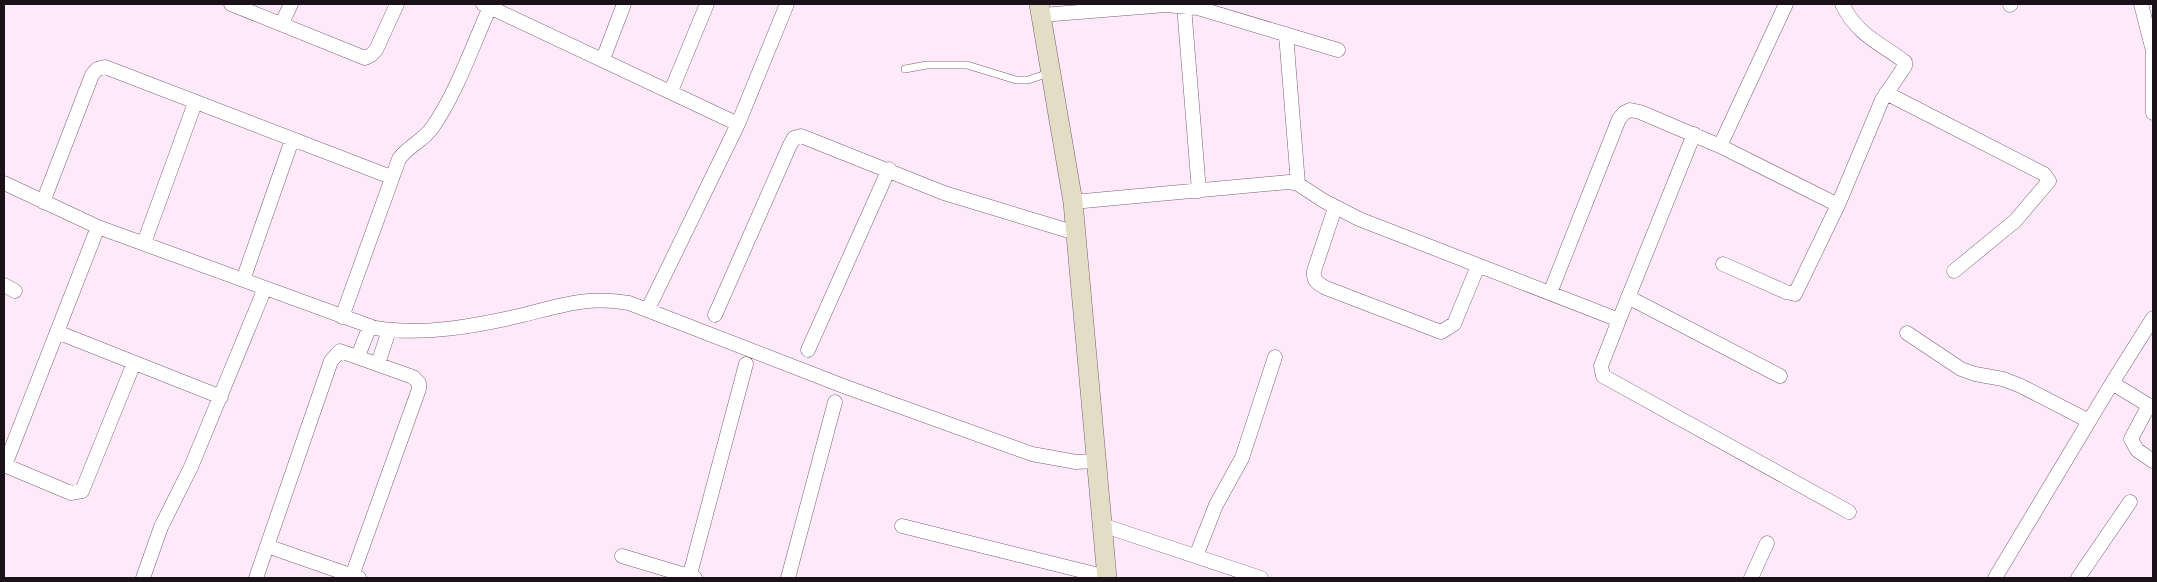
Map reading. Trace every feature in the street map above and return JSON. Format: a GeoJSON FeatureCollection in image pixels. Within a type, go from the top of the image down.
{"type":"FeatureCollection","features":[{"type":"Feature","properties":{"kind":"street"},"geometry":{"type":"LineString","coordinates":[[231,4],[365,58],[372,55],[376,50],[398,4]]}},
{"type":"Feature","properties":{"kind":"street"},"geometry":{"type":"LineString","coordinates":[[282,23],[290,4]]}},
{"type":"Feature","properties":{"kind":"street"},"geometry":{"type":"LineString","coordinates":[[603,60],[624,4]]}},
{"type":"Feature","properties":{"kind":"street"},"geometry":{"type":"LineString","coordinates":[[671,91],[707,4]]}},
{"type":"Feature","properties":{"kind":"street"},"geometry":{"type":"LineString","coordinates":[[648,309],[738,124],[787,4]]}},
{"type":"Feature","properties":{"kind":"street"},"geometry":{"type":"LineString","coordinates":[[1720,146],[1786,4]]}},
{"type":"Feature","properties":{"kind":"street"},"geometry":{"type":"LineString","coordinates":[[1723,264],[1786,292],[1795,294],[1838,205],[1886,93],[1904,70],[1905,62],[1876,44],[1857,29],[1842,4]]}},
{"type":"Feature","properties":{"kind":"street"},"geometry":{"type":"LineString","coordinates":[[2141,4],[2153,51],[2153,113]]}},
{"type":"Feature","properties":{"kind":"street"},"geometry":{"type":"LineString","coordinates":[[342,317],[391,177],[404,151],[431,129],[462,70],[487,5],[738,124]]}},
{"type":"Feature","properties":{"kind":"street"},"geometry":{"type":"LineString","coordinates":[[1184,6],[1199,191]]}},
{"type":"Feature","properties":{"kind":"street"},"geometry":{"type":"LineString","coordinates":[[902,526],[1107,577],[1073,202],[1040,9],[1184,6],[1198,8],[1338,50]]}},
{"type":"Feature","properties":{"kind":"street"},"geometry":{"type":"LineString","coordinates":[[1286,34],[1298,184]]}},
{"type":"Feature","properties":{"kind":"street"},"geometry":{"type":"LineString","coordinates":[[43,202],[87,86],[97,69],[105,67],[113,68],[195,103],[391,177]]}},
{"type":"Feature","properties":{"kind":"street"},"geometry":{"type":"LineString","coordinates":[[1886,93],[2044,174],[2049,181],[2015,221],[1954,271]]}},
{"type":"Feature","properties":{"kind":"street"},"geometry":{"type":"LineString","coordinates":[[144,244],[195,103]]}},
{"type":"Feature","properties":{"kind":"street"},"geometry":{"type":"LineString","coordinates":[[1550,293],[1619,119],[1624,112],[1630,110],[1640,112],[1694,134],[1838,205]]}},
{"type":"Feature","properties":{"kind":"street"},"geometry":{"type":"LineString","coordinates":[[1694,134],[1601,366],[1603,376],[1848,512]]}},
{"type":"Feature","properties":{"kind":"street"},"geometry":{"type":"LineString","coordinates":[[715,315],[794,138],[801,136],[809,137],[944,193],[1076,233]]}},
{"type":"Feature","properties":{"kind":"street"},"geometry":{"type":"LineString","coordinates":[[243,280],[292,140]]}},
{"type":"Feature","properties":{"kind":"street"},"geometry":{"type":"LineString","coordinates":[[808,350],[889,169]]}},
{"type":"Feature","properties":{"kind":"street"},"geometry":{"type":"LineString","coordinates":[[1073,202],[1289,182],[1298,184],[1335,208],[1359,219],[1619,320]]}},
{"type":"Feature","properties":{"kind":"street"},"geometry":{"type":"LineString","coordinates":[[4,183],[98,226],[144,244],[370,326],[412,332],[489,322],[586,300],[607,300],[648,309],[846,388],[1032,454],[1076,462],[1096,461]]}},
{"type":"Feature","properties":{"kind":"street"},"geometry":{"type":"LineString","coordinates":[[1335,208],[1313,278],[1317,283],[1326,288],[1441,332],[1454,324],[1478,266]]}},
{"type":"Feature","properties":{"kind":"street"},"geometry":{"type":"LineString","coordinates":[[98,226],[4,465],[71,493],[82,491],[134,363]]}},
{"type":"Feature","properties":{"kind":"street"},"geometry":{"type":"LineString","coordinates":[[143,578],[161,528],[191,467],[265,288]]}},
{"type":"Feature","properties":{"kind":"street"},"geometry":{"type":"LineString","coordinates":[[1628,297],[1780,376]]}},
{"type":"Feature","properties":{"kind":"street"},"geometry":{"type":"LineString","coordinates":[[1995,578],[2153,318]]}},
{"type":"Feature","properties":{"kind":"street"},"geometry":{"type":"LineString","coordinates":[[358,356],[370,326]]}},
{"type":"Feature","properties":{"kind":"street"},"geometry":{"type":"LineString","coordinates":[[378,364],[389,330]]}},
{"type":"Feature","properties":{"kind":"street"},"geometry":{"type":"LineString","coordinates":[[57,332],[221,397]]}},
{"type":"Feature","properties":{"kind":"street"},"geometry":{"type":"LineString","coordinates":[[1907,333],[1961,369],[1975,374],[2003,379],[2021,386],[2089,421]]}},
{"type":"Feature","properties":{"kind":"street"},"geometry":{"type":"LineString","coordinates":[[256,578],[267,546],[334,355],[340,351],[358,356],[418,379],[420,389],[356,577],[267,546]]}},
{"type":"Feature","properties":{"kind":"street"},"geometry":{"type":"LineString","coordinates":[[1196,556],[1216,506],[1242,458],[1275,357]]}},
{"type":"Feature","properties":{"kind":"street"},"geometry":{"type":"LineString","coordinates":[[622,556],[691,578],[746,364]]}},
{"type":"Feature","properties":{"kind":"street"},"geometry":{"type":"LineString","coordinates":[[2112,383],[2151,406],[2131,438],[2137,450],[2153,461]]}},
{"type":"Feature","properties":{"kind":"street"},"geometry":{"type":"LineString","coordinates":[[788,578],[835,402]]}},
{"type":"Feature","properties":{"kind":"street"},"geometry":{"type":"LineString","coordinates":[[2078,578],[2130,502]]}},
{"type":"Feature","properties":{"kind":"street"},"geometry":{"type":"LineString","coordinates":[[1102,525],[1261,578]]}},
{"type":"Feature","properties":{"kind":"street"},"geometry":{"type":"LineString","coordinates":[[1751,578],[1767,543]]}},
{"type":"Feature","properties":{"kind":"lane"},"geometry":{"type":"LineString","coordinates":[[905,68],[927,65],[967,65],[1016,80],[1028,80],[1052,72]]}}]}
